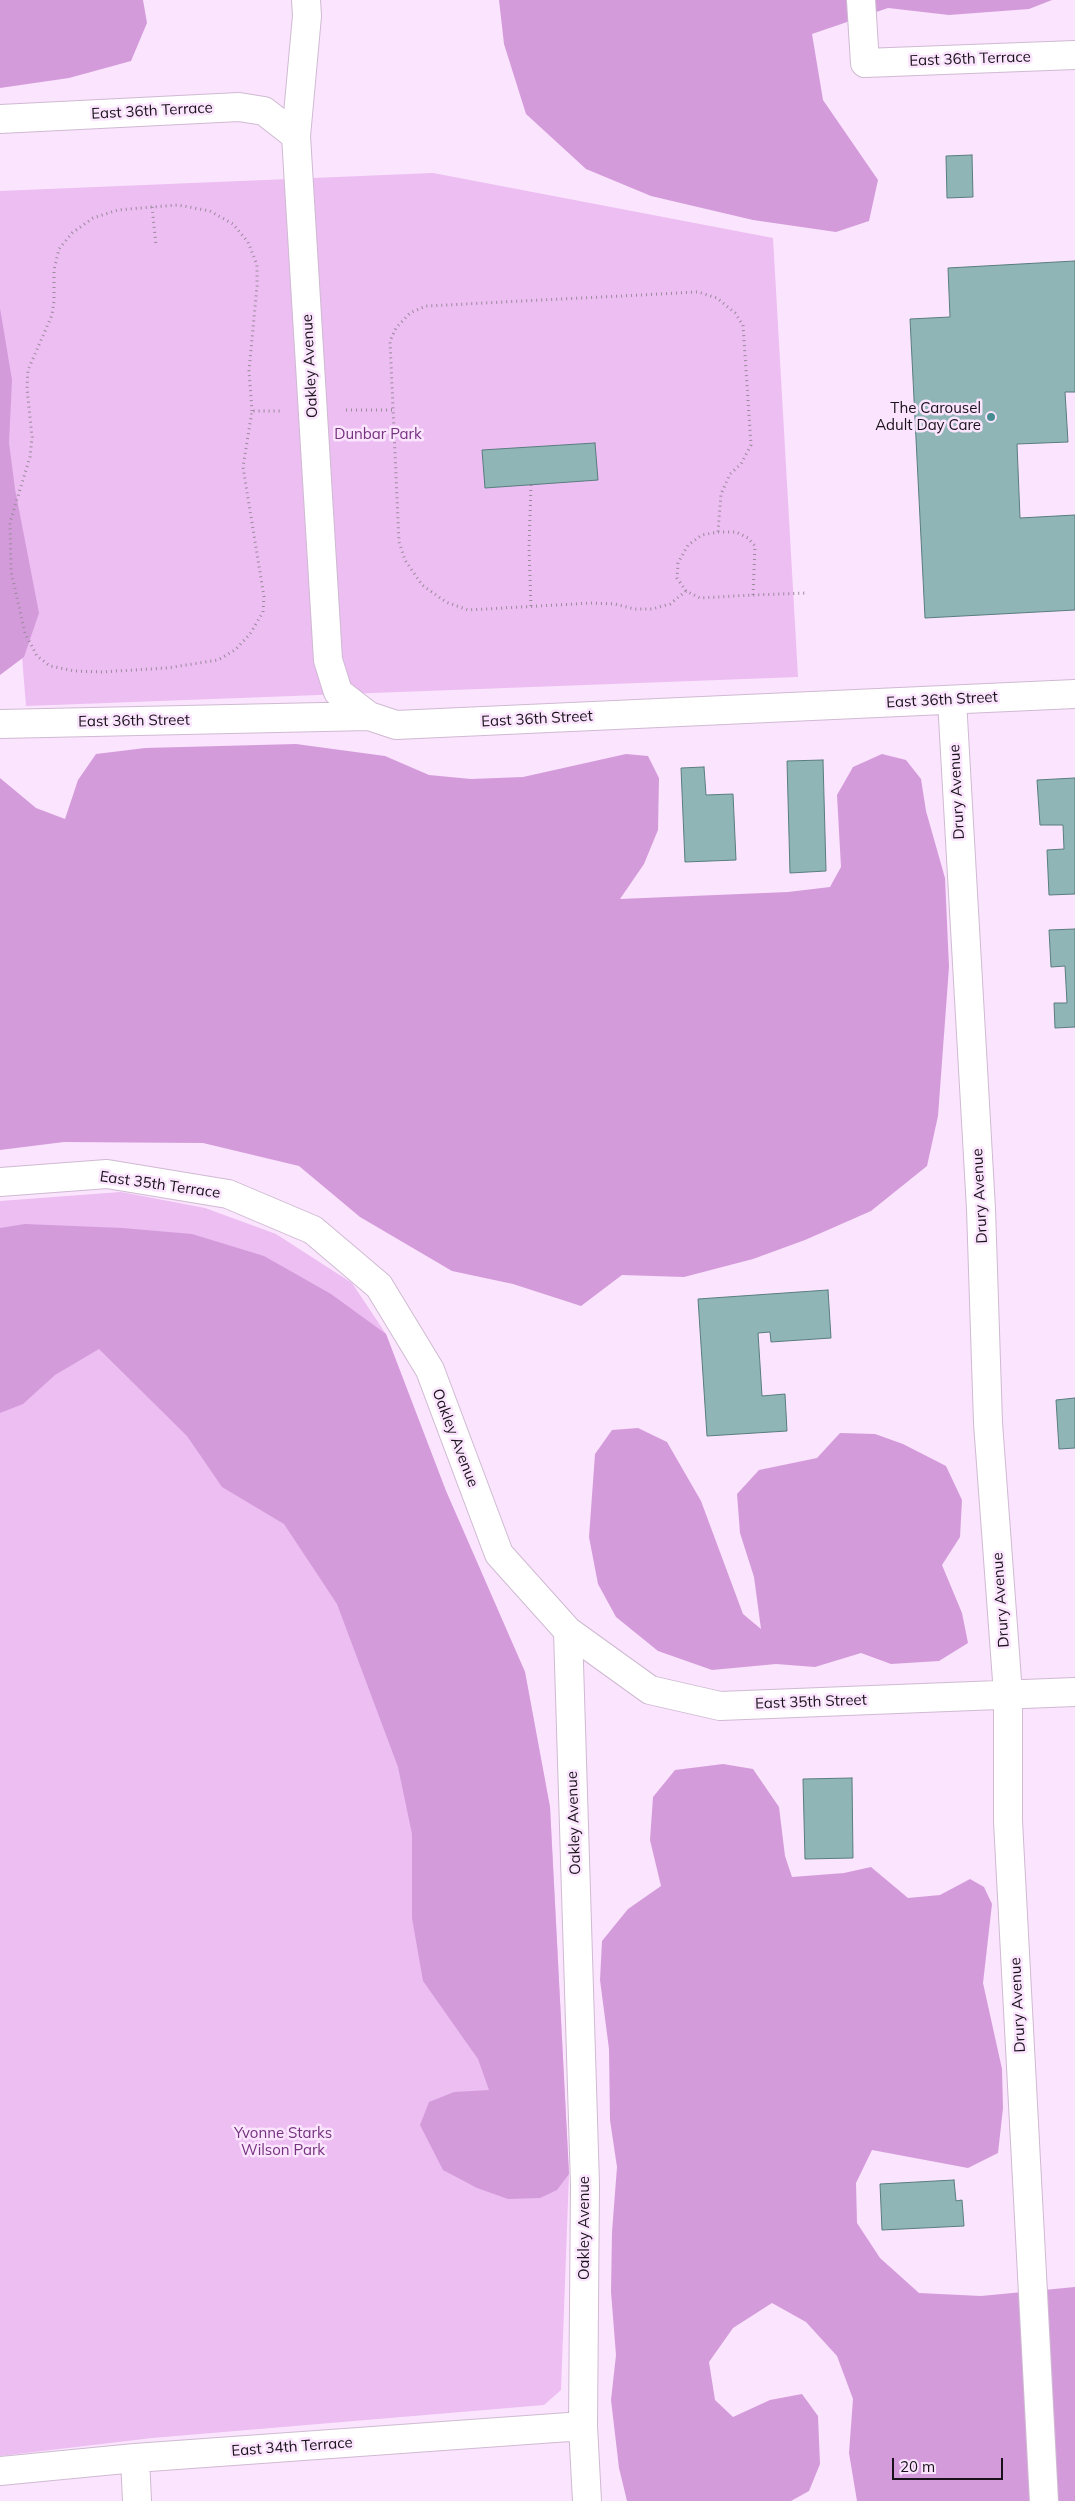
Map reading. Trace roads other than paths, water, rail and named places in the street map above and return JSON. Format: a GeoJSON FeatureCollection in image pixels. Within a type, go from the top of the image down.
{"type":"FeatureCollection","features":[{"type":"Feature","properties":{"kind":"street","name":"Oakley Avenue"},"geometry":{"type":"LineString","coordinates":[[306,0],[307,16],[296,136],[328,660],[338,692],[369,716]]}},
{"type":"Feature","properties":{"kind":"street","name":"East 36th Terrace"},"geometry":{"type":"LineString","coordinates":[[861,0],[865,63],[1075,55]]}},
{"type":"Feature","properties":{"kind":"street","name":"East 36th Terrace"},"geometry":{"type":"LineString","coordinates":[[0,119],[239,107],[264,111],[296,136]]}},
{"type":"Feature","properties":{"kind":"street","name":"East 36th Street"},"geometry":{"type":"LineString","coordinates":[[0,724],[369,716],[396,725],[1075,694]]}},
{"type":"Feature","properties":{"kind":"street","name":"Drury Avenue"},"geometry":{"type":"LineString","coordinates":[[952,700],[981,1209],[988,1423],[1008,1694],[1008,1821],[1044,2501]]}},
{"type":"Feature","properties":{"kind":"street","name":"East 35th Terrace"},"geometry":{"type":"LineString","coordinates":[[0,1182],[107,1174],[228,1194],[313,1230]]}},
{"type":"Feature","properties":{"kind":"street","name":"Oakley Avenue"},"geometry":{"type":"LineString","coordinates":[[313,1230],[379,1286],[430,1370],[499,1554],[568,1631],[584,2184],[584,2426],[587,2501]]}},
{"type":"Feature","properties":{"kind":"street","name":"East 35th Street"},"geometry":{"type":"LineString","coordinates":[[568,1631],[650,1690],[720,1706],[1075,1692]]}},
{"type":"Feature","properties":{"kind":"street","name":"East 34th Terrace"},"geometry":{"type":"LineString","coordinates":[[0,2472],[135,2458],[584,2426]]}},
{"type":"Feature","properties":{"kind":"street"},"geometry":{"type":"LineString","coordinates":[[135,2458],[137,2501]]}},
{"type":"Feature","properties":{"kind":"place","name":"The Carousel Adult Day Care"},"geometry":{"type":"Point","coordinates":[991,417]}},
{"type":"Feature","properties":{"kind":"park label","name":"Dunbar Park"},"geometry":{"type":"Point","coordinates":[378,434]}},
{"type":"Feature","properties":{"kind":"park label","name":"Yvonne Starks Wilson Park"},"geometry":{"type":"Point","coordinates":[283,2142]}}]}
